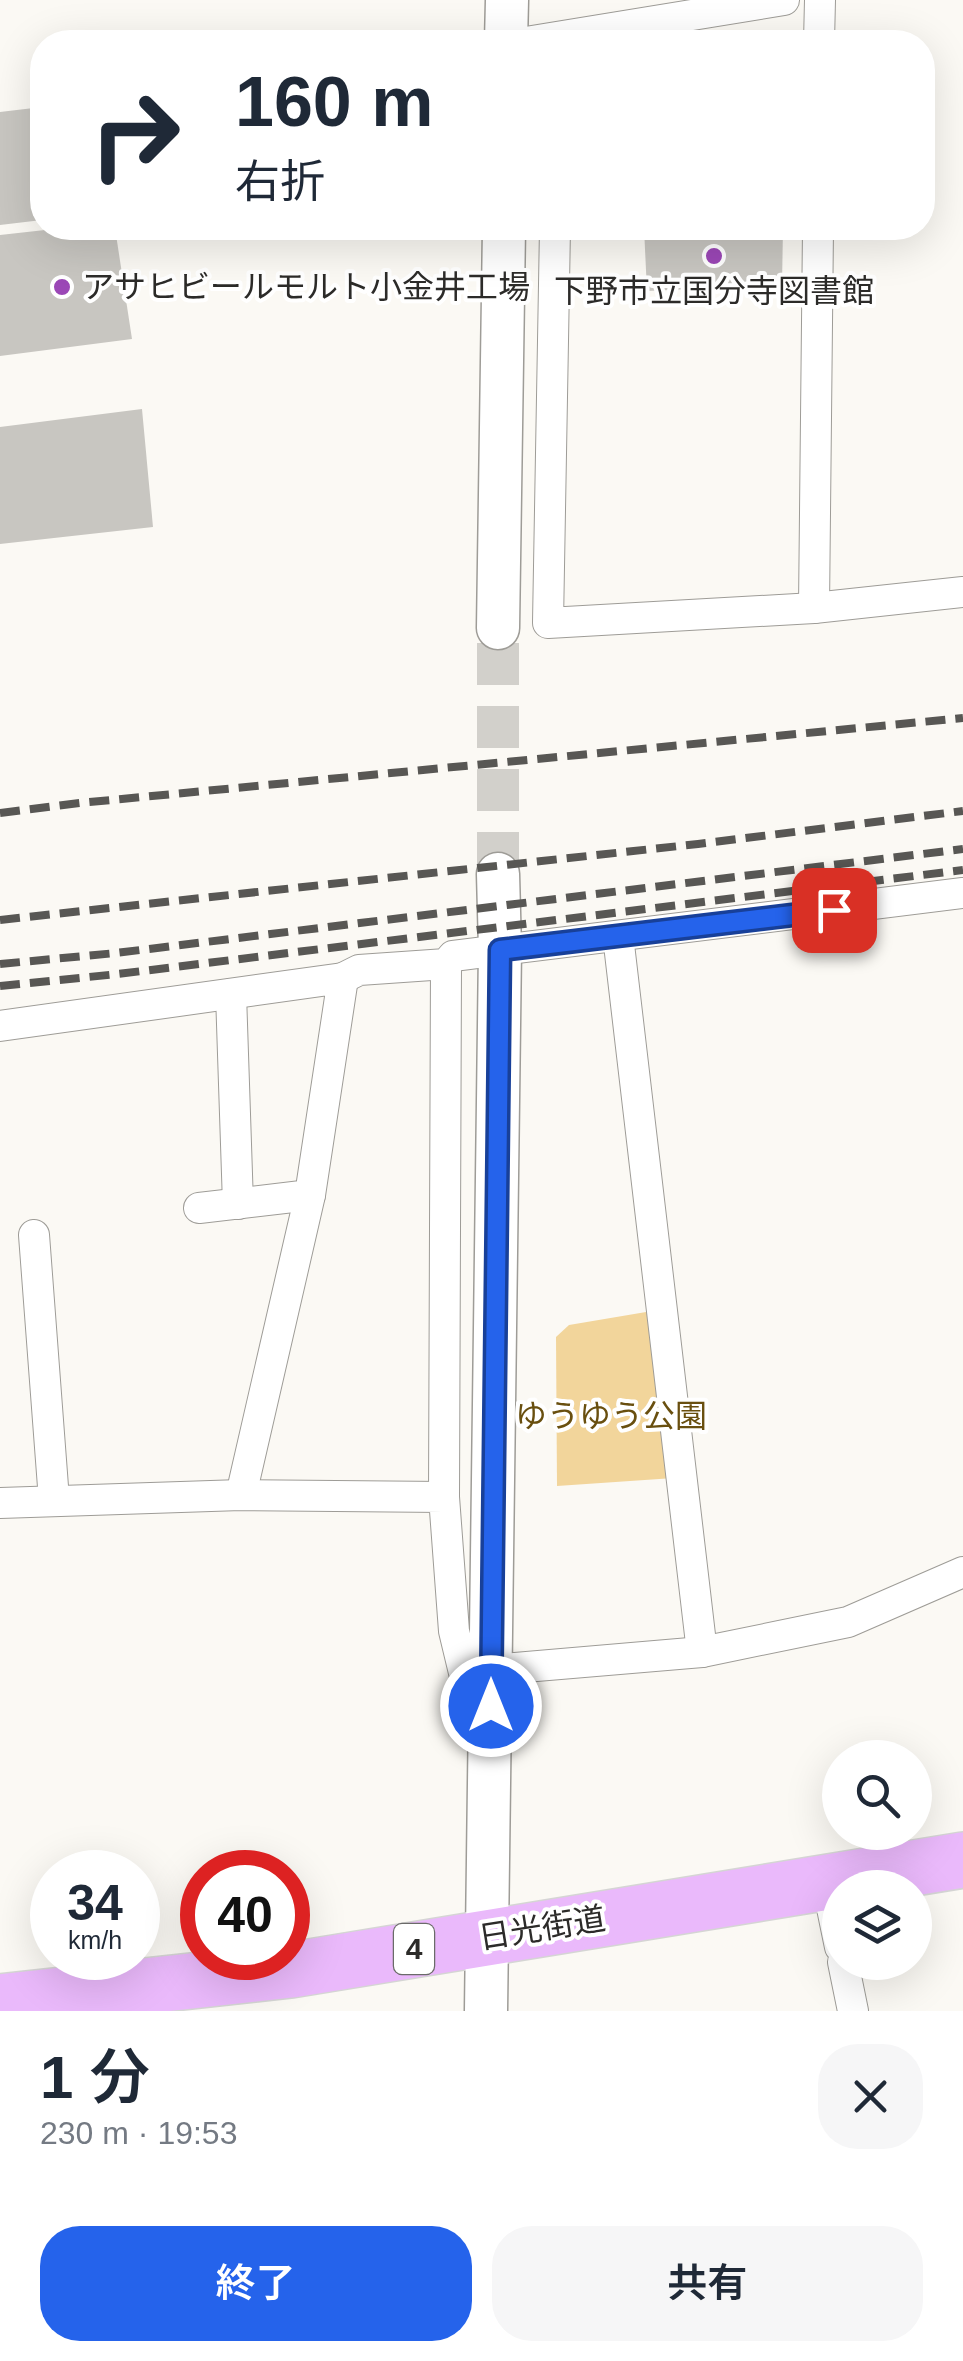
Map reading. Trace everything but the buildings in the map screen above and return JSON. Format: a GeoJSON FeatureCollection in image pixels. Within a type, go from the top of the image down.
{"type":"FeatureCollection","features":[{"type":"Feature","properties":{"kind":"highway","name":"日光街道"},"geometry":{"type":"LineString","coordinates":[[906,1870],[963,1860]]}},
{"type":"Feature","properties":{"kind":"highway","name":"日光街道"},"geometry":{"type":"LineString","coordinates":[[0,2002],[291,1970],[822,1885]]}},
{"type":"Feature","properties":{"kind":"street"},"geometry":{"type":"LineString","coordinates":[[506,0],[506,30]]}},
{"type":"Feature","properties":{"kind":"street"},"geometry":{"type":"LineString","coordinates":[[614,30],[784,0]]}},
{"type":"Feature","properties":{"kind":"street"},"geometry":{"type":"LineString","coordinates":[[819,30],[820,0]]}},
{"type":"Feature","properties":{"kind":"street"},"geometry":{"type":"LineString","coordinates":[[498,628],[504,240]]}},
{"type":"Feature","properties":{"kind":"street"},"geometry":{"type":"LineString","coordinates":[[555,240],[548,623],[814,608],[963,592]]}},
{"type":"Feature","properties":{"kind":"street"},"geometry":{"type":"LineString","coordinates":[[814,608],[818,240]]}},
{"type":"Feature","properties":{"kind":"street"},"geometry":{"type":"LineString","coordinates":[[486,2011],[498,874]]}},
{"type":"Feature","properties":{"kind":"street"},"geometry":{"type":"LineString","coordinates":[[490,1779],[454,1630],[444,1497],[446,964],[453,956],[963,893]]}},
{"type":"Feature","properties":{"kind":"street"},"geometry":{"type":"LineString","coordinates":[[618,936],[702,1652]]}},
{"type":"Feature","properties":{"kind":"street"},"geometry":{"type":"LineString","coordinates":[[0,1026],[342,978],[359,970],[446,964]]}},
{"type":"Feature","properties":{"kind":"street"},"geometry":{"type":"LineString","coordinates":[[241,1495],[310,1194],[342,978]]}},
{"type":"Feature","properties":{"kind":"street"},"geometry":{"type":"LineString","coordinates":[[231,994],[238,1204]]}},
{"type":"Feature","properties":{"kind":"street"},"geometry":{"type":"LineString","coordinates":[[199,1208],[310,1194]]}},
{"type":"Feature","properties":{"kind":"street"},"geometry":{"type":"LineString","coordinates":[[34,1235],[54,1500]]}},
{"type":"Feature","properties":{"kind":"street"},"geometry":{"type":"LineString","coordinates":[[0,1503],[241,1495],[444,1497]]}},
{"type":"Feature","properties":{"kind":"street"},"geometry":{"type":"LineString","coordinates":[[491,1670],[702,1652],[848,1622],[963,1572]]}},
{"type":"Feature","properties":{"kind":"street"},"geometry":{"type":"LineString","coordinates":[[847,1980],[854,2011]]}},
{"type":"Feature","properties":{"kind":"green space","name":"ゆうゆう公園"},"geometry":{"type":"Polygon","coordinates":[[[652,1311],[674,1478],[557,1486],[556,1337],[569,1325],[652,1311]]]}},
{"type":"Feature","properties":{"kind":"tunnel"},"geometry":{"type":"LineString","coordinates":[[498,628],[498,874]]}},
{"type":"Feature","properties":{"kind":"railway"},"geometry":{"type":"LineString","coordinates":[[0,813],[963,718]]}},
{"type":"Feature","properties":{"kind":"railway"},"geometry":{"type":"LineString","coordinates":[[0,920],[963,811]]}},
{"type":"Feature","properties":{"kind":"railway"},"geometry":{"type":"LineString","coordinates":[[0,964],[963,849]]}},
{"type":"Feature","properties":{"kind":"railway"},"geometry":{"type":"LineString","coordinates":[[0,986],[963,870]]}},
{"type":"Feature","properties":{"kind":"place","name":"下野市立国分寺図書館"},"geometry":{"type":"Point","coordinates":[714,256]}},
{"type":"Feature","properties":{"kind":"place","name":"アサヒビールモルト小金井工場"},"geometry":{"type":"Point","coordinates":[62,287]}},
{"type":"Feature","properties":{"kind":"route"},"geometry":{"type":"LineString","coordinates":[[491,1706],[500,950],[834,910]]}}]}
